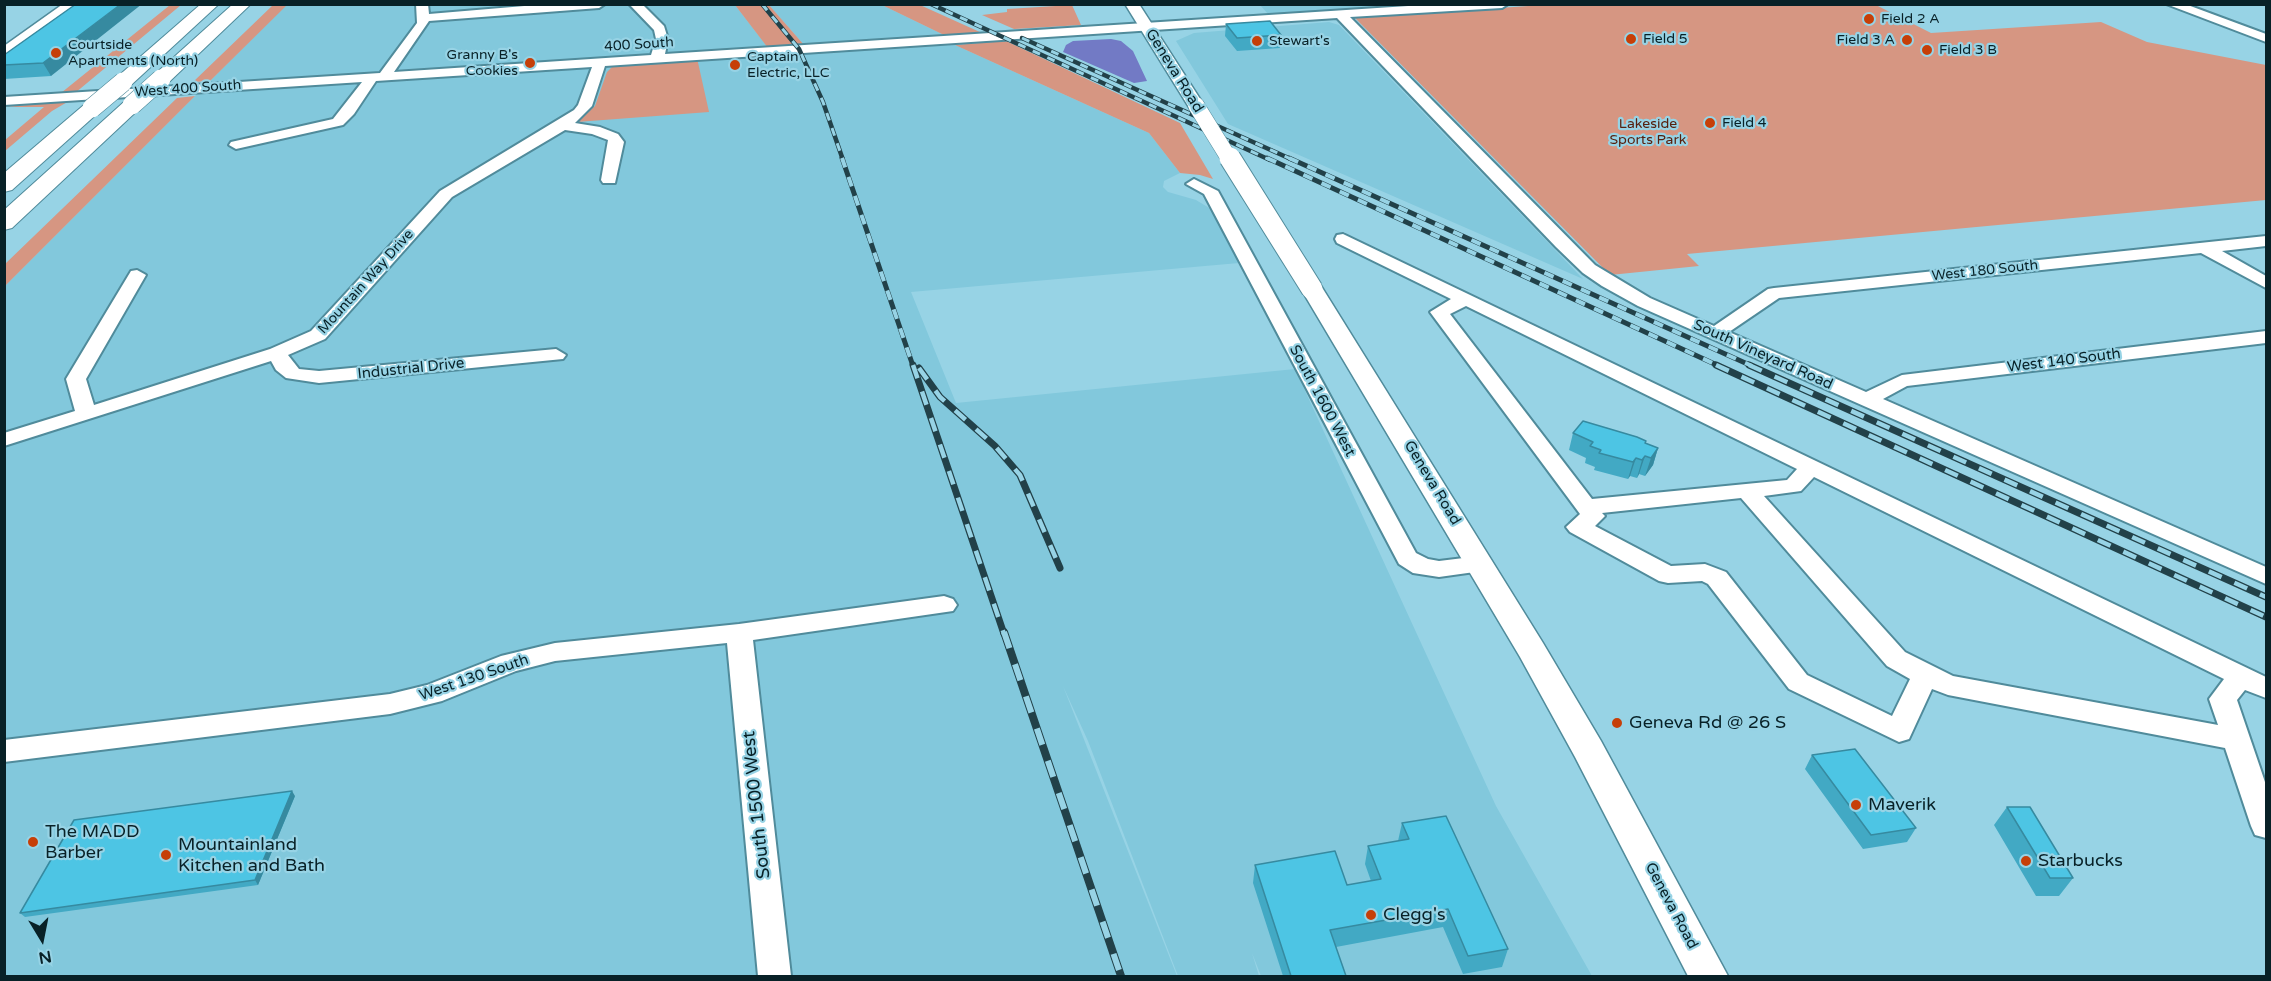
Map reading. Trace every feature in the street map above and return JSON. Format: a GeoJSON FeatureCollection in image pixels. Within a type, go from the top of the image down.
{"type":"FeatureCollection","features":[{"type":"Feature","properties":{"kind":"highway"},"geometry":{"type":"LineString","coordinates":[[4,184],[211,4]]}},
{"type":"Feature","properties":{"kind":"highway"},"geometry":{"type":"LineString","coordinates":[[4,223],[243,4]]}},
{"type":"Feature","properties":{"kind":"main road"},"geometry":{"type":"LineString","coordinates":[[4,53],[73,4]]}},
{"type":"Feature","properties":{"kind":"main road","name":"Geneva Road"},"geometry":{"type":"LineString","coordinates":[[1132,4],[1312,289],[1480,564],[1589,750],[1708,976]]}},
{"type":"Feature","properties":{"kind":"street"},"geometry":{"type":"LineString","coordinates":[[422,4],[425,18]]}},
{"type":"Feature","properties":{"kind":"street"},"geometry":{"type":"LineString","coordinates":[[236,145],[307,131],[338,122],[425,18],[599,4]]}},
{"type":"Feature","properties":{"kind":"street"},"geometry":{"type":"LineString","coordinates":[[635,4],[660,30],[662,39],[657,59]]}},
{"type":"Feature","properties":{"kind":"street","name":"400 South"},"geometry":{"type":"LineString","coordinates":[[378,76],[908,42],[1005,39],[1073,32],[1151,35],[1341,15],[1502,4]]}},
{"type":"Feature","properties":{"kind":"street"},"geometry":{"type":"LineString","coordinates":[[2172,4],[2266,38]]}},
{"type":"Feature","properties":{"kind":"street","name":"South Vineyard Road"},"geometry":{"type":"LineString","coordinates":[[1341,15],[1589,269],[1644,302],[2266,576]]}},
{"type":"Feature","properties":{"kind":"street","name":"Mountain Way Drive"},"geometry":{"type":"LineString","coordinates":[[4,440],[277,353],[302,344],[326,329],[446,195],[563,125],[585,106],[600,62]]}},
{"type":"Feature","properties":{"kind":"street","name":"West 400 South"},"geometry":{"type":"LineString","coordinates":[[4,101],[378,76]]}},
{"type":"Feature","properties":{"kind":"street"},"geometry":{"type":"LineString","coordinates":[[563,125],[595,130],[613,137],[617,142],[609,180]]}},
{"type":"Feature","properties":{"kind":"street","name":"South 1600 West"},"geometry":{"type":"LineString","coordinates":[[1194,184],[1210,191],[1407,558],[1422,567],[1439,569],[1480,564]]}},
{"type":"Feature","properties":{"kind":"street"},"geometry":{"type":"LineString","coordinates":[[1343,239],[2266,688]]}},
{"type":"Feature","properties":{"kind":"street","name":"West 180 South"},"geometry":{"type":"LineString","coordinates":[[1716,333],[1774,293],[2266,241]]}},
{"type":"Feature","properties":{"kind":"street"},"geometry":{"type":"LineString","coordinates":[[2203,248],[2266,283]]}},
{"type":"Feature","properties":{"kind":"street"},"geometry":{"type":"LineString","coordinates":[[86,413],[76,379],[137,275]]}},
{"type":"Feature","properties":{"kind":"street"},"geometry":{"type":"LineString","coordinates":[[1465,299],[1439,312],[1593,516],[1578,527],[1668,574],[1705,572],[1717,578],[1798,682],[1899,731],[1925,675]]}},
{"type":"Feature","properties":{"kind":"street","name":"West 140 South"},"geometry":{"type":"LineString","coordinates":[[1866,400],[1902,381],[2266,337]]}},
{"type":"Feature","properties":{"kind":"street","name":"Industrial Drive"},"geometry":{"type":"LineString","coordinates":[[277,353],[283,366],[292,374],[319,377],[556,355]]}},
{"type":"Feature","properties":{"kind":"street"},"geometry":{"type":"LineString","coordinates":[[1586,507],[1793,486],[1812,466]]}},
{"type":"Feature","properties":{"kind":"street"},"geometry":{"type":"LineString","coordinates":[[1747,491],[1896,659],[1925,675],[1948,685],[2236,740]]}},
{"type":"Feature","properties":{"kind":"street","name":"West 130 South"},"geometry":{"type":"LineString","coordinates":[[4,751],[390,704],[432,694],[510,663],[555,652],[739,633],[944,605]]}},
{"type":"Feature","properties":{"kind":"street","name":"South 1500 West"},"geometry":{"type":"LineString","coordinates":[[739,633],[775,976]]}},
{"type":"Feature","properties":{"kind":"street"},"geometry":{"type":"LineString","coordinates":[[2241,676],[2223,699],[2266,826]]}},
{"type":"Feature","properties":{"kind":"shaded area"},"geometry":{"type":"Polygon","coordinates":[[[287,4],[735,5],[773,54],[955,45],[1149,133],[1180,173],[1164,181],[1163,187],[1168,192],[1196,200],[1211,209],[1239,263],[911,292],[956,403],[1295,369],[1496,806],[1592,976],[1261,976],[1252,953],[1259,976],[1178,976],[1088,741],[1063,686],[1177,976],[5,976],[5,286],[287,4]]]}},
{"type":"Feature","properties":{"kind":"shaded area"},"geometry":{"type":"Polygon","coordinates":[[[769,5],[882,5],[944,35],[805,46],[769,5]]]}},
{"type":"Feature","properties":{"kind":"shaded area"},"geometry":{"type":"Polygon","coordinates":[[[1260,5],[1429,5],[1268,14],[1260,5]]]}},
{"type":"Feature","properties":{"kind":"shaded area"},"geometry":{"type":"Polygon","coordinates":[[[1329,22],[1339,25],[1583,279],[1228,124],[1176,41],[1194,33],[1329,22]]]}},
{"type":"Feature","properties":{"kind":"green space","name":"Lakeside Sports Park"},"geometry":{"type":"Polygon","coordinates":[[[1557,4],[1874,4],[1931,33],[2101,22],[2147,42],[2266,65],[2266,200],[1687,254],[1699,266],[1610,275],[1355,18],[1557,4]]]}},
{"type":"Feature","properties":{"kind":"green space"},"geometry":{"type":"Polygon","coordinates":[[[170,5],[181,5],[75,93],[61,93],[170,5]]]}},
{"type":"Feature","properties":{"kind":"green space"},"geometry":{"type":"Polygon","coordinates":[[[273,5],[287,5],[210,81],[193,82],[273,5]]]}},
{"type":"Feature","properties":{"kind":"green space"},"geometry":{"type":"Polygon","coordinates":[[[735,5],[769,5],[805,46],[768,48],[735,5]]]}},
{"type":"Feature","properties":{"kind":"green space"},"geometry":{"type":"Polygon","coordinates":[[[882,5],[920,5],[982,33],[944,35],[882,5]]]}},
{"type":"Feature","properties":{"kind":"green space"},"geometry":{"type":"Polygon","coordinates":[[[1072,5],[1081,25],[1014,29],[982,15],[1007,12],[1007,9],[1072,5]]]}},
{"type":"Feature","properties":{"kind":"green space"},"geometry":{"type":"Polygon","coordinates":[[[1006,41],[1180,123],[1213,179],[1180,173],[1149,133],[955,45],[1006,41]]]}},
{"type":"Feature","properties":{"kind":"green space"},"geometry":{"type":"Polygon","coordinates":[[[697,58],[709,112],[577,122],[595,106],[607,72],[612,67],[697,58]]]}},
{"type":"Feature","properties":{"kind":"green space"},"geometry":{"type":"Polygon","coordinates":[[[195,96],[5,286],[5,264],[177,98],[195,96]]]}},
{"type":"Feature","properties":{"kind":"green space"},"geometry":{"type":"Polygon","coordinates":[[[69,101],[52,111],[5,151],[5,140],[44,107],[6,107],[69,101]]]}},
{"type":"Feature","properties":{"kind":"water"},"geometry":{"type":"Polygon","coordinates":[[[1111,39],[1121,41],[1133,51],[1147,81],[1134,83],[1063,52],[1066,45],[1073,41],[1111,39]]]}},
{"type":"Feature","properties":{"kind":"building"},"geometry":{"type":"Polygon","coordinates":[[[76,4],[121,4],[43,63],[4,65],[4,55],[76,4]]]}},
{"type":"Feature","properties":{"kind":"building"},"geometry":{"type":"Polygon","coordinates":[[[1270,21],[1281,35],[1237,38],[1226,24],[1270,21]]]}},
{"type":"Feature","properties":{"kind":"building"},"geometry":{"type":"Polygon","coordinates":[[[1583,421],[1637,437],[1658,448],[1651,458],[1645,456],[1642,460],[1636,458],[1633,462],[1599,453],[1601,450],[1590,446],[1593,442],[1573,433],[1583,421]]]}},
{"type":"Feature","properties":{"kind":"building"},"geometry":{"type":"Polygon","coordinates":[[[1855,749],[1916,828],[1871,835],[1812,755],[1855,749]]]}},
{"type":"Feature","properties":{"kind":"building","name":"Mountainland Kitchen and Bath"},"geometry":{"type":"Polygon","coordinates":[[[292,791],[255,880],[20,913],[74,820],[292,791]]]}},
{"type":"Feature","properties":{"kind":"building"},"geometry":{"type":"Polygon","coordinates":[[[2007,807],[2030,807],[2073,878],[2050,878],[2007,807]]]}},
{"type":"Feature","properties":{"kind":"building","name":"Clegg's"},"geometry":{"type":"Polygon","coordinates":[[[1446,816],[1508,949],[1468,956],[1448,909],[1330,930],[1346,976],[1291,976],[1255,865],[1335,851],[1347,885],[1381,879],[1368,846],[1409,839],[1402,823],[1446,816]]]}},
{"type":"Feature","properties":{"kind":"railway"},"geometry":{"type":"LineString","coordinates":[[762,4],[799,49],[823,102],[843,160]]}},
{"type":"Feature","properties":{"kind":"railway"},"geometry":{"type":"LineString","coordinates":[[931,4],[1270,160]]}},
{"type":"Feature","properties":{"kind":"railway"},"geometry":{"type":"LineString","coordinates":[[1022,38],[1293,160]]}},
{"type":"Feature","properties":{"kind":"railway"},"geometry":{"type":"LineString","coordinates":[[842,158],[913,366]]}},
{"type":"Feature","properties":{"kind":"railway"},"geometry":{"type":"LineString","coordinates":[[1267,158],[1719,366]]}},
{"type":"Feature","properties":{"kind":"railway"},"geometry":{"type":"LineString","coordinates":[[1289,158],[1752,366]]}},
{"type":"Feature","properties":{"kind":"railway"},"geometry":{"type":"LineString","coordinates":[[913,365],[1004,634]]}},
{"type":"Feature","properties":{"kind":"railway"},"geometry":{"type":"LineString","coordinates":[[1716,365],[2266,617]]}},
{"type":"Feature","properties":{"kind":"railway"},"geometry":{"type":"LineString","coordinates":[[1749,365],[2266,597]]}},
{"type":"Feature","properties":{"kind":"railway"},"geometry":{"type":"LineString","coordinates":[[919,368],[940,397],[995,446],[1020,475],[1060,568]]}},
{"type":"Feature","properties":{"kind":"railway"},"geometry":{"type":"LineString","coordinates":[[1004,632],[1121,976]]}},
{"type":"Feature","properties":{"kind":"place","name":"Field 2 A"},"geometry":{"type":"Point","coordinates":[1869,19]}},
{"type":"Feature","properties":{"kind":"place","name":"Field 5"},"geometry":{"type":"Point","coordinates":[1631,39]}},
{"type":"Feature","properties":{"kind":"place","name":"Field 3 A"},"geometry":{"type":"Point","coordinates":[1907,40]}},
{"type":"Feature","properties":{"kind":"place","name":"Stewart's"},"geometry":{"type":"Point","coordinates":[1257,41]}},
{"type":"Feature","properties":{"kind":"place","name":"Field 3 B"},"geometry":{"type":"Point","coordinates":[1927,50]}},
{"type":"Feature","properties":{"kind":"place","name":"Courtside Apartments (North)"},"geometry":{"type":"Point","coordinates":[56,53]}},
{"type":"Feature","properties":{"kind":"place","name":"Granny B's Cookies"},"geometry":{"type":"Point","coordinates":[530,63]}},
{"type":"Feature","properties":{"kind":"place","name":"Captain Electric, LLC"},"geometry":{"type":"Point","coordinates":[735,65]}},
{"type":"Feature","properties":{"kind":"place","name":"Field 4"},"geometry":{"type":"Point","coordinates":[1710,123]}},
{"type":"Feature","properties":{"kind":"place","name":"Geneva Rd @ 26 S"},"geometry":{"type":"Point","coordinates":[1617,723]}},
{"type":"Feature","properties":{"kind":"place","name":"Maverik"},"geometry":{"type":"Point","coordinates":[1856,805]}},
{"type":"Feature","properties":{"kind":"place","name":"The MADD Barber"},"geometry":{"type":"Point","coordinates":[33,842]}},
{"type":"Feature","properties":{"kind":"place","name":"Mountainland Kitchen and Bath"},"geometry":{"type":"Point","coordinates":[166,855]}},
{"type":"Feature","properties":{"kind":"place","name":"Starbucks"},"geometry":{"type":"Point","coordinates":[2026,861]}},
{"type":"Feature","properties":{"kind":"place","name":"Clegg's"},"geometry":{"type":"Point","coordinates":[1371,915]}}]}
